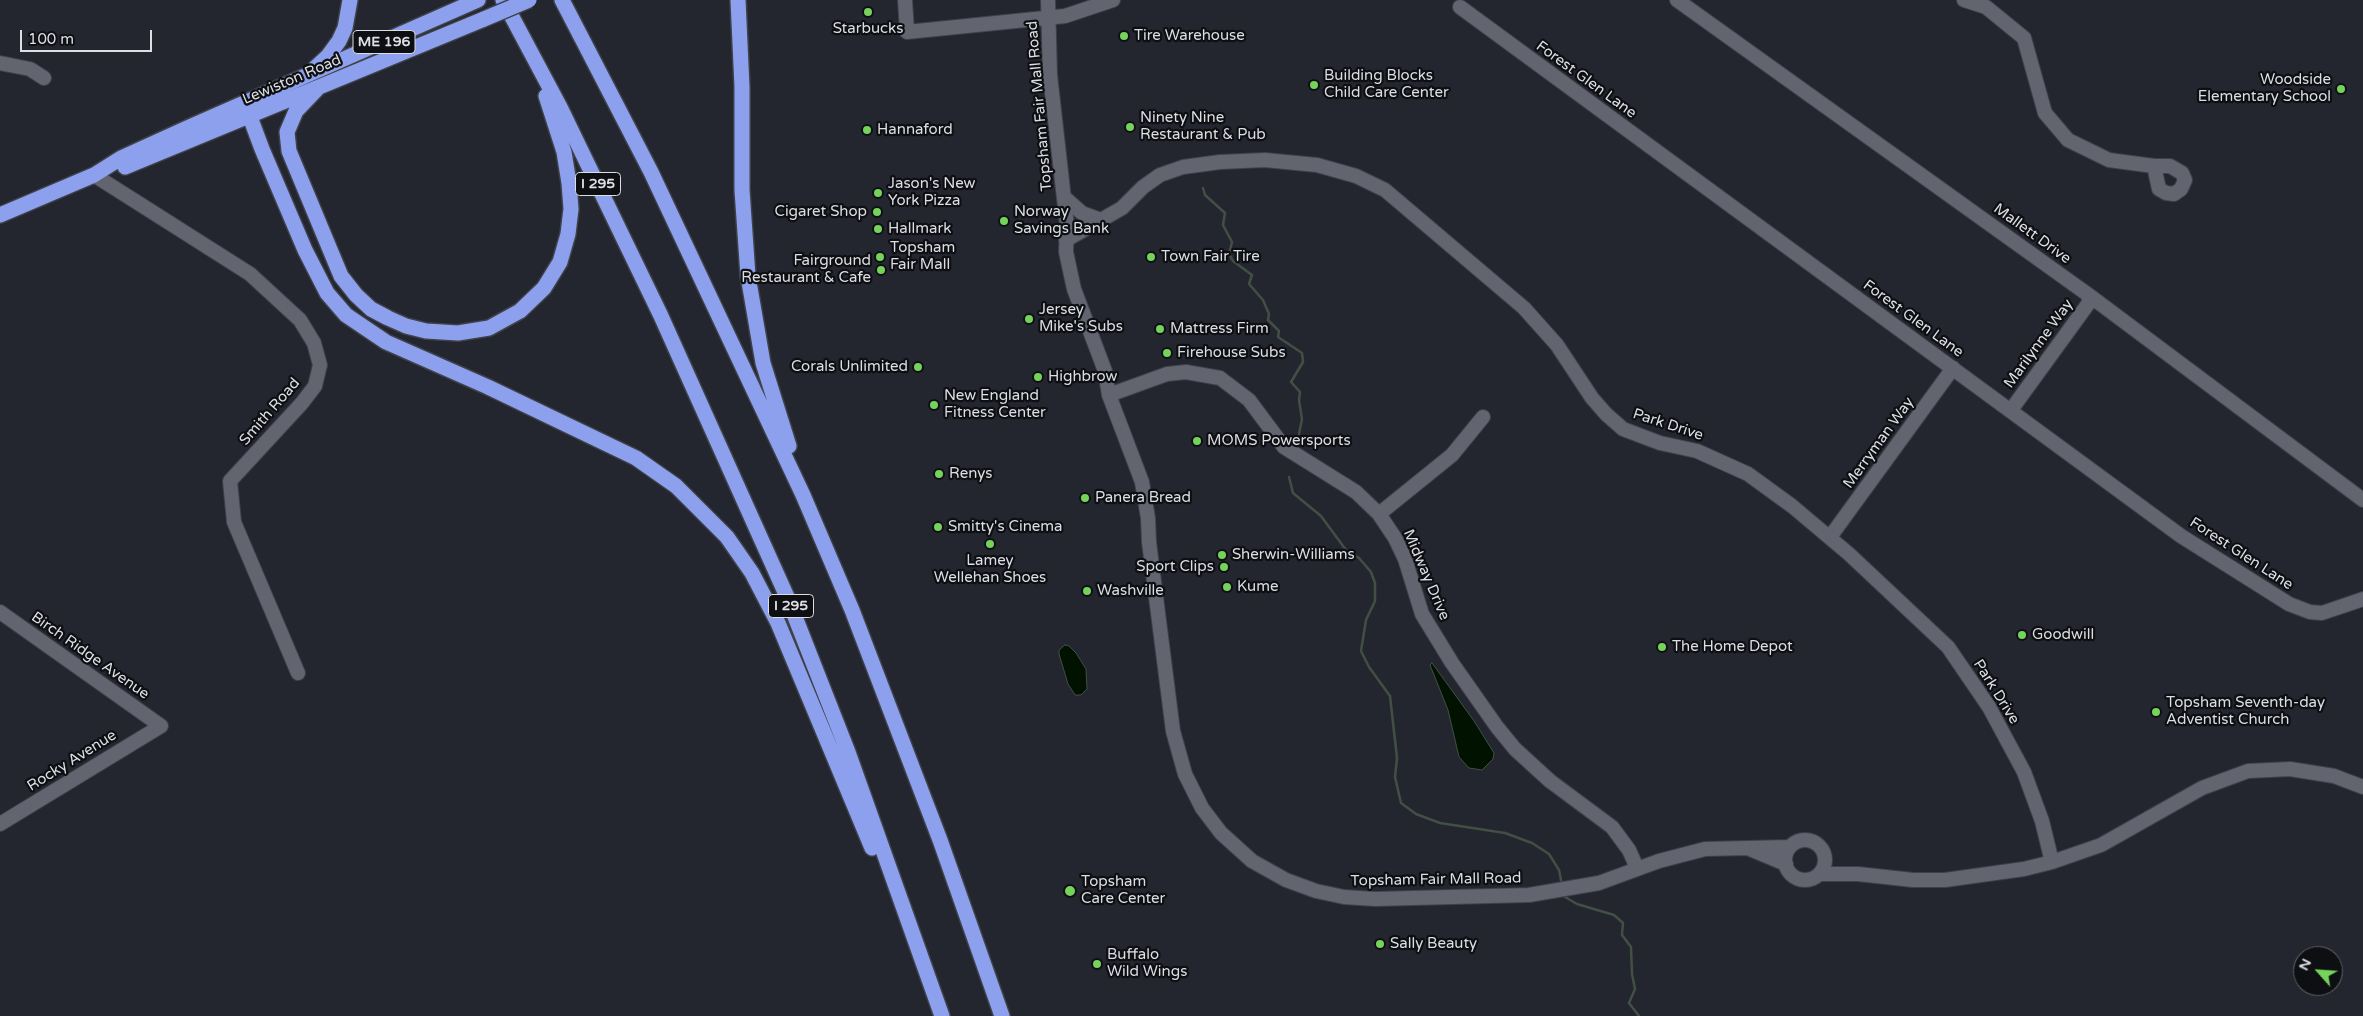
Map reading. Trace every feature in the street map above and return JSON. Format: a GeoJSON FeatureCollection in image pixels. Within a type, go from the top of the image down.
{"type":"FeatureCollection","features":[{"type":"Feature","properties":{"kind":"highway"},"geometry":{"type":"LineString","coordinates":[[306,76],[325,60],[338,41],[345,28],[350,0]]}},
{"type":"Feature","properties":{"kind":"highway","name":"I 295"},"geometry":{"type":"LineString","coordinates":[[503,0],[532,54],[661,316],[788,600],[848,752],[942,1016]]}},
{"type":"Feature","properties":{"kind":"highway","name":"Lewiston Road"},"geometry":{"type":"LineString","coordinates":[[94,175],[124,167],[250,117],[529,0]]}},
{"type":"Feature","properties":{"kind":"highway"},"geometry":{"type":"LineString","coordinates":[[562,0],[651,172],[804,495],[852,610],[940,840],[1002,1016]]}},
{"type":"Feature","properties":{"kind":"highway"},"geometry":{"type":"LineString","coordinates":[[738,0],[742,87],[743,218],[750,295],[766,372],[797,467],[804,495]]}},
{"type":"Feature","properties":{"kind":"highway","name":"Lewiston Road"},"geometry":{"type":"LineString","coordinates":[[0,215],[94,175],[130,154],[476,1]]}},
{"type":"Feature","properties":{"kind":"highway"},"geometry":{"type":"LineString","coordinates":[[317,89],[296,112],[287,132],[289,150],[341,276],[356,295],[371,309],[406,326],[426,331],[473,332],[489,328],[520,311],[544,288],[560,262],[568,234],[571,209],[564,152],[532,54]]}},
{"type":"Feature","properties":{"kind":"highway"},"geometry":{"type":"LineString","coordinates":[[257,98],[250,117],[305,250],[327,293],[346,315],[386,342],[488,387],[636,458],[676,486],[723,532],[752,573],[770,606],[889,889],[900,897]]}},
{"type":"Feature","properties":{"kind":"street"},"geometry":{"type":"LineString","coordinates":[[905,0],[907,32],[1065,16],[1113,0]]}},
{"type":"Feature","properties":{"kind":"street","name":"Topsham Fair Mall Road"},"geometry":{"type":"LineString","coordinates":[[1048,0],[1050,75],[1064,198],[1066,252],[1074,289],[1097,344],[1106,371],[1109,395],[1144,491],[1173,731],[1185,774],[1202,808],[1221,833],[1252,860],[1274,874],[1316,891],[1344,897],[1424,899],[1529,895],[1599,882],[1637,868],[1705,849],[1789,847]]}},
{"type":"Feature","properties":{"kind":"street"},"geometry":{"type":"LineString","coordinates":[[1964,0],[1986,7],[2024,38],[2045,113],[2068,140],[2109,160],[2154,166]]}},
{"type":"Feature","properties":{"kind":"street","name":"Mallett Drive"},"geometry":{"type":"LineString","coordinates":[[1682,1],[2090,296],[2363,500]]}},
{"type":"Feature","properties":{"kind":"street","name":"Forest Glen Lane"},"geometry":{"type":"LineString","coordinates":[[1460,7],[2181,536],[2288,604],[2310,612],[2322,613],[2363,599]]}},
{"type":"Feature","properties":{"kind":"street"},"geometry":{"type":"LineString","coordinates":[[0,63],[30,69],[44,78]]}},
{"type":"Feature","properties":{"kind":"street","name":"Park Drive"},"geometry":{"type":"LineString","coordinates":[[1066,240],[1122,208],[1143,187],[1160,175],[1183,167],[1220,162],[1265,160],[1317,164],[1356,176],[1385,190],[1524,308],[1557,346],[1601,409],[1623,429],[1660,443],[1697,451],[1748,474],[1830,537],[1948,647],[1984,699],[2024,772],[2042,821],[2052,862]]}},
{"type":"Feature","properties":{"kind":"street","name":"Smith Road"},"geometry":{"type":"LineString","coordinates":[[94,175],[250,274],[300,320],[314,343],[320,366],[315,386],[302,403],[230,480],[234,522],[298,673]]}},
{"type":"Feature","properties":{"kind":"street"},"geometry":{"type":"LineString","coordinates":[[1064,198],[1082,214],[1101,220]]}},
{"type":"Feature","properties":{"kind":"street","name":"Marilynne Way"},"geometry":{"type":"LineString","coordinates":[[2011,410],[2088,304],[2090,296]]}},
{"type":"Feature","properties":{"kind":"street","name":"Merryman Way"},"geometry":{"type":"LineString","coordinates":[[1830,537],[1953,368]]}},
{"type":"Feature","properties":{"kind":"street","name":"Midway Drive"},"geometry":{"type":"LineString","coordinates":[[1109,395],[1167,374],[1186,372],[1220,378],[1249,400],[1284,447],[1294,455],[1344,482],[1379,514],[1395,538],[1405,560],[1422,614],[1452,663],[1497,727],[1515,749],[1539,772],[1612,827],[1630,850],[1637,868]]}},
{"type":"Feature","properties":{"kind":"street"},"geometry":{"type":"LineString","coordinates":[[1379,514],[1452,455],[1483,417]]}},
{"type":"Feature","properties":{"kind":"street","name":"Birch Ridge Avenue"},"geometry":{"type":"LineString","coordinates":[[0,612],[161,726]]}},
{"type":"Feature","properties":{"kind":"street","name":"Rocky Avenue"},"geometry":{"type":"LineString","coordinates":[[0,824],[161,726]]}},
{"type":"Feature","properties":{"kind":"street"},"geometry":{"type":"LineString","coordinates":[[1858,874],[1825,856],[1817,843],[1807,839],[1797,841],[1789,847],[1785,855],[1786,864],[1791,874],[1799,879],[1808,880],[1820,874],[1858,874],[1913,880],[1945,880],[2024,869],[2052,862],[2101,845],[2202,788],[2248,772],[2290,769],[2334,776],[2363,787]]}},
{"type":"Feature","properties":{"kind":"street","name":"Topsham Fair Mall Road"},"geometry":{"type":"LineString","coordinates":[[1745,847],[1786,864]]}},
{"type":"Feature","properties":{"kind":"street"},"geometry":{"type":"LineString","coordinates":[[1820,874],[1825,865],[1825,856]]}},
{"type":"Feature","properties":{"kind":"shaded area"},"geometry":{"type":"Polygon","coordinates":[[[1065,645],[1069,646],[1076,653],[1086,669],[1087,689],[1081,695],[1075,695],[1068,684],[1059,654],[1059,650],[1065,645]]]}},
{"type":"Feature","properties":{"kind":"shaded area"},"geometry":{"type":"Polygon","coordinates":[[[1432,663],[1474,721],[1494,753],[1493,759],[1482,770],[1469,768],[1459,757],[1448,710],[1430,665],[1432,663]]]}},
{"type":"Feature","properties":{"kind":"waterway"},"geometry":{"type":"LineString","coordinates":[[1203,188],[1205,195],[1225,213],[1223,225],[1232,242],[1229,254],[1233,261],[1252,275],[1249,284],[1263,300],[1269,314],[1268,320],[1279,331],[1278,337],[1302,353],[1303,362],[1291,382],[1300,392],[1299,400],[1302,419],[1299,434]]}},
{"type":"Feature","properties":{"kind":"waterway"},"geometry":{"type":"LineString","coordinates":[[1289,477],[1293,493],[1321,516],[1346,550],[1359,558],[1371,572],[1375,583],[1375,601],[1366,620],[1361,651],[1369,667],[1390,696],[1397,758],[1395,777],[1401,803],[1416,814],[1440,823],[1505,833],[1532,843],[1549,854],[1559,870],[1562,885]]}},
{"type":"Feature","properties":{"kind":"waterway"},"geometry":{"type":"LineString","coordinates":[[1564,893],[1565,897],[1577,904],[1614,915],[1623,923],[1622,935],[1631,947],[1632,974],[1635,989],[1629,1003],[1639,1016]]}},
{"type":"Feature","properties":{"kind":"place","name":"Starbucks"},"geometry":{"type":"Point","coordinates":[868,12]}},
{"type":"Feature","properties":{"kind":"place","name":"Tire Warehouse"},"geometry":{"type":"Point","coordinates":[1124,36]}},
{"type":"Feature","properties":{"kind":"place","name":"Building Blocks Child Care Center"},"geometry":{"type":"Point","coordinates":[1314,85]}},
{"type":"Feature","properties":{"kind":"place","name":"Woodside Elementary School"},"geometry":{"type":"Point","coordinates":[2341,89]}},
{"type":"Feature","properties":{"kind":"place","name":"Ninety Nine Restaurant & Pub"},"geometry":{"type":"Point","coordinates":[1130,127]}},
{"type":"Feature","properties":{"kind":"place","name":"Hannaford"},"geometry":{"type":"Point","coordinates":[867,130]}},
{"type":"Feature","properties":{"kind":"place","name":"Jason's New York Pizza"},"geometry":{"type":"Point","coordinates":[878,193]}},
{"type":"Feature","properties":{"kind":"place","name":"Cigaret Shop"},"geometry":{"type":"Point","coordinates":[877,212]}},
{"type":"Feature","properties":{"kind":"place","name":"Norway Savings Bank"},"geometry":{"type":"Point","coordinates":[1004,221]}},
{"type":"Feature","properties":{"kind":"place","name":"Hallmark"},"geometry":{"type":"Point","coordinates":[878,229]}},
{"type":"Feature","properties":{"kind":"place","name":"Topsham Fair Mall"},"geometry":{"type":"Point","coordinates":[880,257]}},
{"type":"Feature","properties":{"kind":"place","name":"Town Fair Tire"},"geometry":{"type":"Point","coordinates":[1151,257]}},
{"type":"Feature","properties":{"kind":"place","name":"Fairground Restaurant & Cafe"},"geometry":{"type":"Point","coordinates":[881,270]}},
{"type":"Feature","properties":{"kind":"place","name":"Jersey Mike's Subs"},"geometry":{"type":"Point","coordinates":[1029,319]}},
{"type":"Feature","properties":{"kind":"place","name":"Mattress Firm"},"geometry":{"type":"Point","coordinates":[1160,329]}},
{"type":"Feature","properties":{"kind":"place","name":"Firehouse Subs"},"geometry":{"type":"Point","coordinates":[1167,353]}},
{"type":"Feature","properties":{"kind":"place","name":"Corals Unlimited"},"geometry":{"type":"Point","coordinates":[918,367]}},
{"type":"Feature","properties":{"kind":"place","name":"Highbrow"},"geometry":{"type":"Point","coordinates":[1038,377]}},
{"type":"Feature","properties":{"kind":"place","name":"New England Fitness Center"},"geometry":{"type":"Point","coordinates":[934,405]}},
{"type":"Feature","properties":{"kind":"place","name":"MOMS Powersports"},"geometry":{"type":"Point","coordinates":[1197,441]}},
{"type":"Feature","properties":{"kind":"place","name":"Renys"},"geometry":{"type":"Point","coordinates":[939,474]}},
{"type":"Feature","properties":{"kind":"place","name":"Panera Bread"},"geometry":{"type":"Point","coordinates":[1085,498]}},
{"type":"Feature","properties":{"kind":"place","name":"Smitty's Cinema"},"geometry":{"type":"Point","coordinates":[938,527]}},
{"type":"Feature","properties":{"kind":"place","name":"Lamey Wellehan Shoes"},"geometry":{"type":"Point","coordinates":[990,544]}},
{"type":"Feature","properties":{"kind":"place","name":"Sherwin-Williams"},"geometry":{"type":"Point","coordinates":[1222,555]}},
{"type":"Feature","properties":{"kind":"place","name":"Sport Clips"},"geometry":{"type":"Point","coordinates":[1224,567]}},
{"type":"Feature","properties":{"kind":"place","name":"Kume"},"geometry":{"type":"Point","coordinates":[1227,587]}},
{"type":"Feature","properties":{"kind":"place","name":"Washville"},"geometry":{"type":"Point","coordinates":[1087,591]}},
{"type":"Feature","properties":{"kind":"place","name":"Goodwill"},"geometry":{"type":"Point","coordinates":[2022,635]}},
{"type":"Feature","properties":{"kind":"place","name":"The Home Depot"},"geometry":{"type":"Point","coordinates":[1662,647]}},
{"type":"Feature","properties":{"kind":"place","name":"Topsham Seventh-day Adventist Church"},"geometry":{"type":"Point","coordinates":[2156,712]}},
{"type":"Feature","properties":{"kind":"place","name":"Topsham Care Center"},"geometry":{"type":"Point","coordinates":[1070,891]}},
{"type":"Feature","properties":{"kind":"place","name":"Sally Beauty"},"geometry":{"type":"Point","coordinates":[1380,944]}},
{"type":"Feature","properties":{"kind":"place","name":"Buffalo Wild Wings"},"geometry":{"type":"Point","coordinates":[1097,964]}}]}
